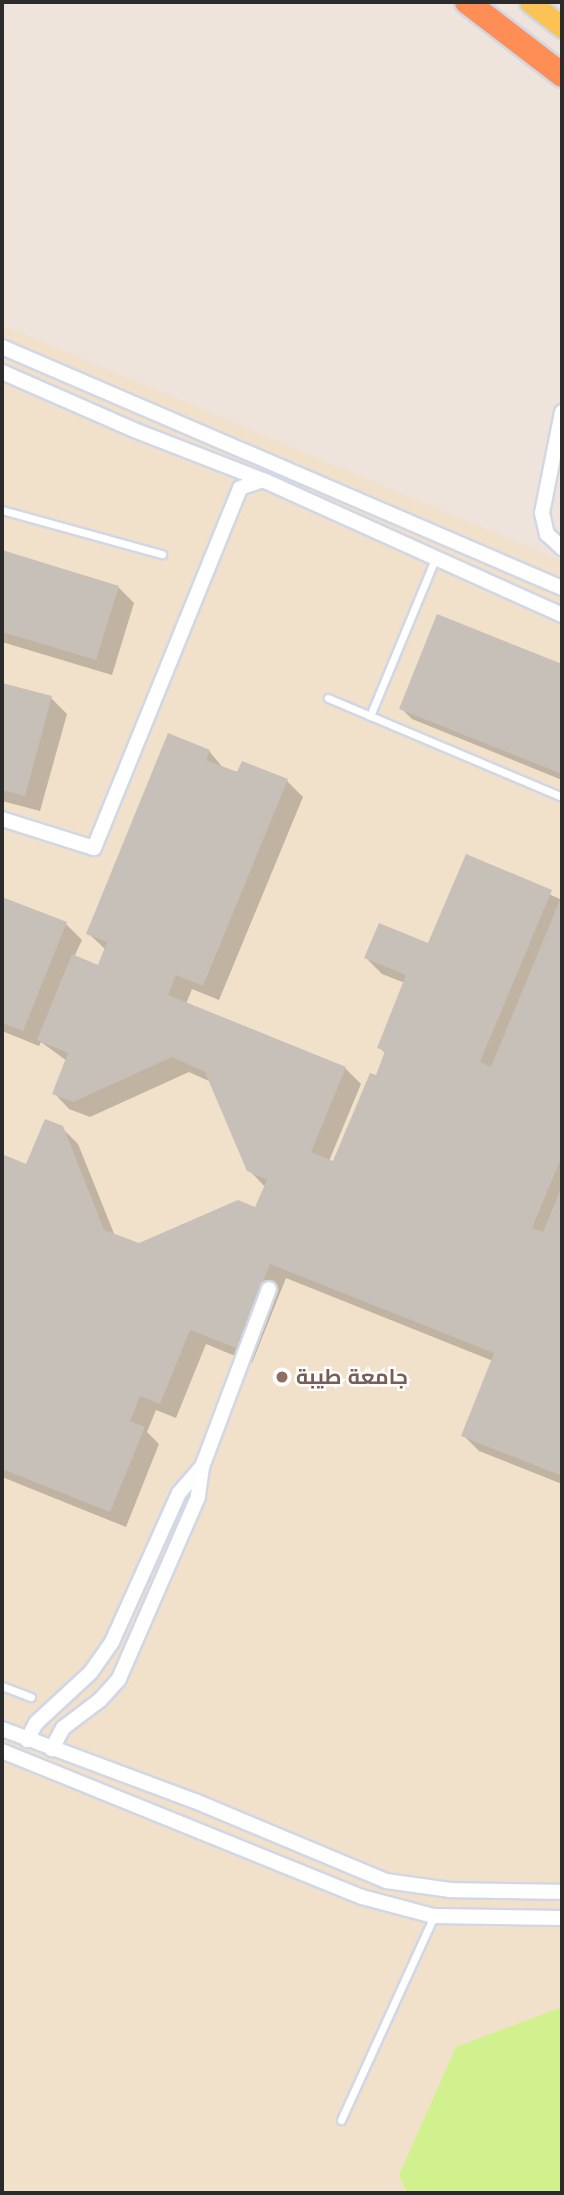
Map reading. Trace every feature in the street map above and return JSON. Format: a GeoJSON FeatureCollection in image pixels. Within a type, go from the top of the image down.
{"type":"FeatureCollection","features":[{"type":"Feature","properties":{"kind":"highway"},"geometry":{"type":"LineString","coordinates":[[467,2],[562,75]]}},
{"type":"Feature","properties":{"kind":"main road"},"geometry":{"type":"LineString","coordinates":[[530,2],[562,27]]}},
{"type":"Feature","properties":{"kind":"street"},"geometry":{"type":"LineString","coordinates":[[2,347],[562,589]]}},
{"type":"Feature","properties":{"kind":"street"},"geometry":{"type":"LineString","coordinates":[[2,372],[144,435],[263,480],[437,556],[562,615]]}},
{"type":"Feature","properties":{"kind":"street"},"geometry":{"type":"LineString","coordinates":[[562,412],[542,513],[547,534],[562,548]]}},
{"type":"Feature","properties":{"kind":"street"},"geometry":{"type":"LineString","coordinates":[[2,819],[94,848],[240,488],[263,480]]}},
{"type":"Feature","properties":{"kind":"street"},"geometry":{"type":"LineString","coordinates":[[52,1749],[63,1728],[100,1700],[118,1679],[198,1497],[202,1467],[269,1289]]}},
{"type":"Feature","properties":{"kind":"street"},"geometry":{"type":"LineString","coordinates":[[27,1740],[36,1723],[91,1672],[111,1642],[179,1493],[202,1467]]}},
{"type":"Feature","properties":{"kind":"street"},"geometry":{"type":"LineString","coordinates":[[2,1729],[195,1801],[386,1881],[450,1890],[562,1892]]}},
{"type":"Feature","properties":{"kind":"street"},"geometry":{"type":"LineString","coordinates":[[2,1751],[362,1897],[434,1916],[562,1918]]}},
{"type":"Feature","properties":{"kind":"lane"},"geometry":{"type":"LineString","coordinates":[[2,510],[162,554]]}},
{"type":"Feature","properties":{"kind":"lane"},"geometry":{"type":"LineString","coordinates":[[370,716],[437,556]]}},
{"type":"Feature","properties":{"kind":"lane"},"geometry":{"type":"LineString","coordinates":[[328,698],[562,797]]}},
{"type":"Feature","properties":{"kind":"lane"},"geometry":{"type":"LineString","coordinates":[[2,1686],[31,1697]]}},
{"type":"Feature","properties":{"kind":"lane"},"geometry":{"type":"LineString","coordinates":[[341,2120],[434,1916]]}},
{"type":"Feature","properties":{"kind":"shaded area","name":"جامعة طيبة"},"geometry":{"type":"Polygon","coordinates":[[[2,325],[562,561],[562,2193],[2,2193],[2,325]]]}},
{"type":"Feature","properties":{"kind":"green space"},"geometry":{"type":"Polygon","coordinates":[[[562,2007],[562,2193],[407,2193],[399,2175],[456,2047],[562,2007]]]}},
{"type":"Feature","properties":{"kind":"building"},"geometry":{"type":"Polygon","coordinates":[[[2,550],[119,586],[96,660],[2,632],[2,550]]]}},
{"type":"Feature","properties":{"kind":"building"},"geometry":{"type":"Polygon","coordinates":[[[437,614],[562,664],[562,774],[399,709],[437,614]]]}},
{"type":"Feature","properties":{"kind":"building"},"geometry":{"type":"Polygon","coordinates":[[[2,683],[52,696],[25,796],[2,790],[2,683]]]}},
{"type":"Feature","properties":{"kind":"building"},"geometry":{"type":"Polygon","coordinates":[[[168,733],[210,750],[206,760],[237,772],[242,761],[288,779],[203,986],[176,975],[168,995],[346,1067],[311,1152],[333,1161],[370,1073],[376,1075],[385,1051],[377,1048],[406,975],[364,958],[379,923],[428,943],[466,854],[552,890],[480,1062],[491,1067],[562,895],[562,1156],[532,1228],[543,1232],[562,1186],[562,1476],[461,1436],[494,1353],[270,1264],[236,1348],[190,1330],[160,1404],[140,1396],[130,1421],[145,1427],[110,1512],[2,1469],[2,1154],[26,1164],[45,1119],[63,1126],[104,1230],[139,1243],[238,1200],[255,1207],[267,1180],[247,1171],[205,1072],[172,1057],[73,1102],[52,1094],[68,1053],[37,1040],[72,954],[98,965],[107,942],[86,934],[168,733]]]}},
{"type":"Feature","properties":{"kind":"building"},"geometry":{"type":"Polygon","coordinates":[[[2,897],[67,922],[23,1031],[2,1023],[2,897]]]}},
{"type":"Feature","properties":{"kind":"place","name":"جامعة طيبة"},"geometry":{"type":"Point","coordinates":[282,1377]}}]}
